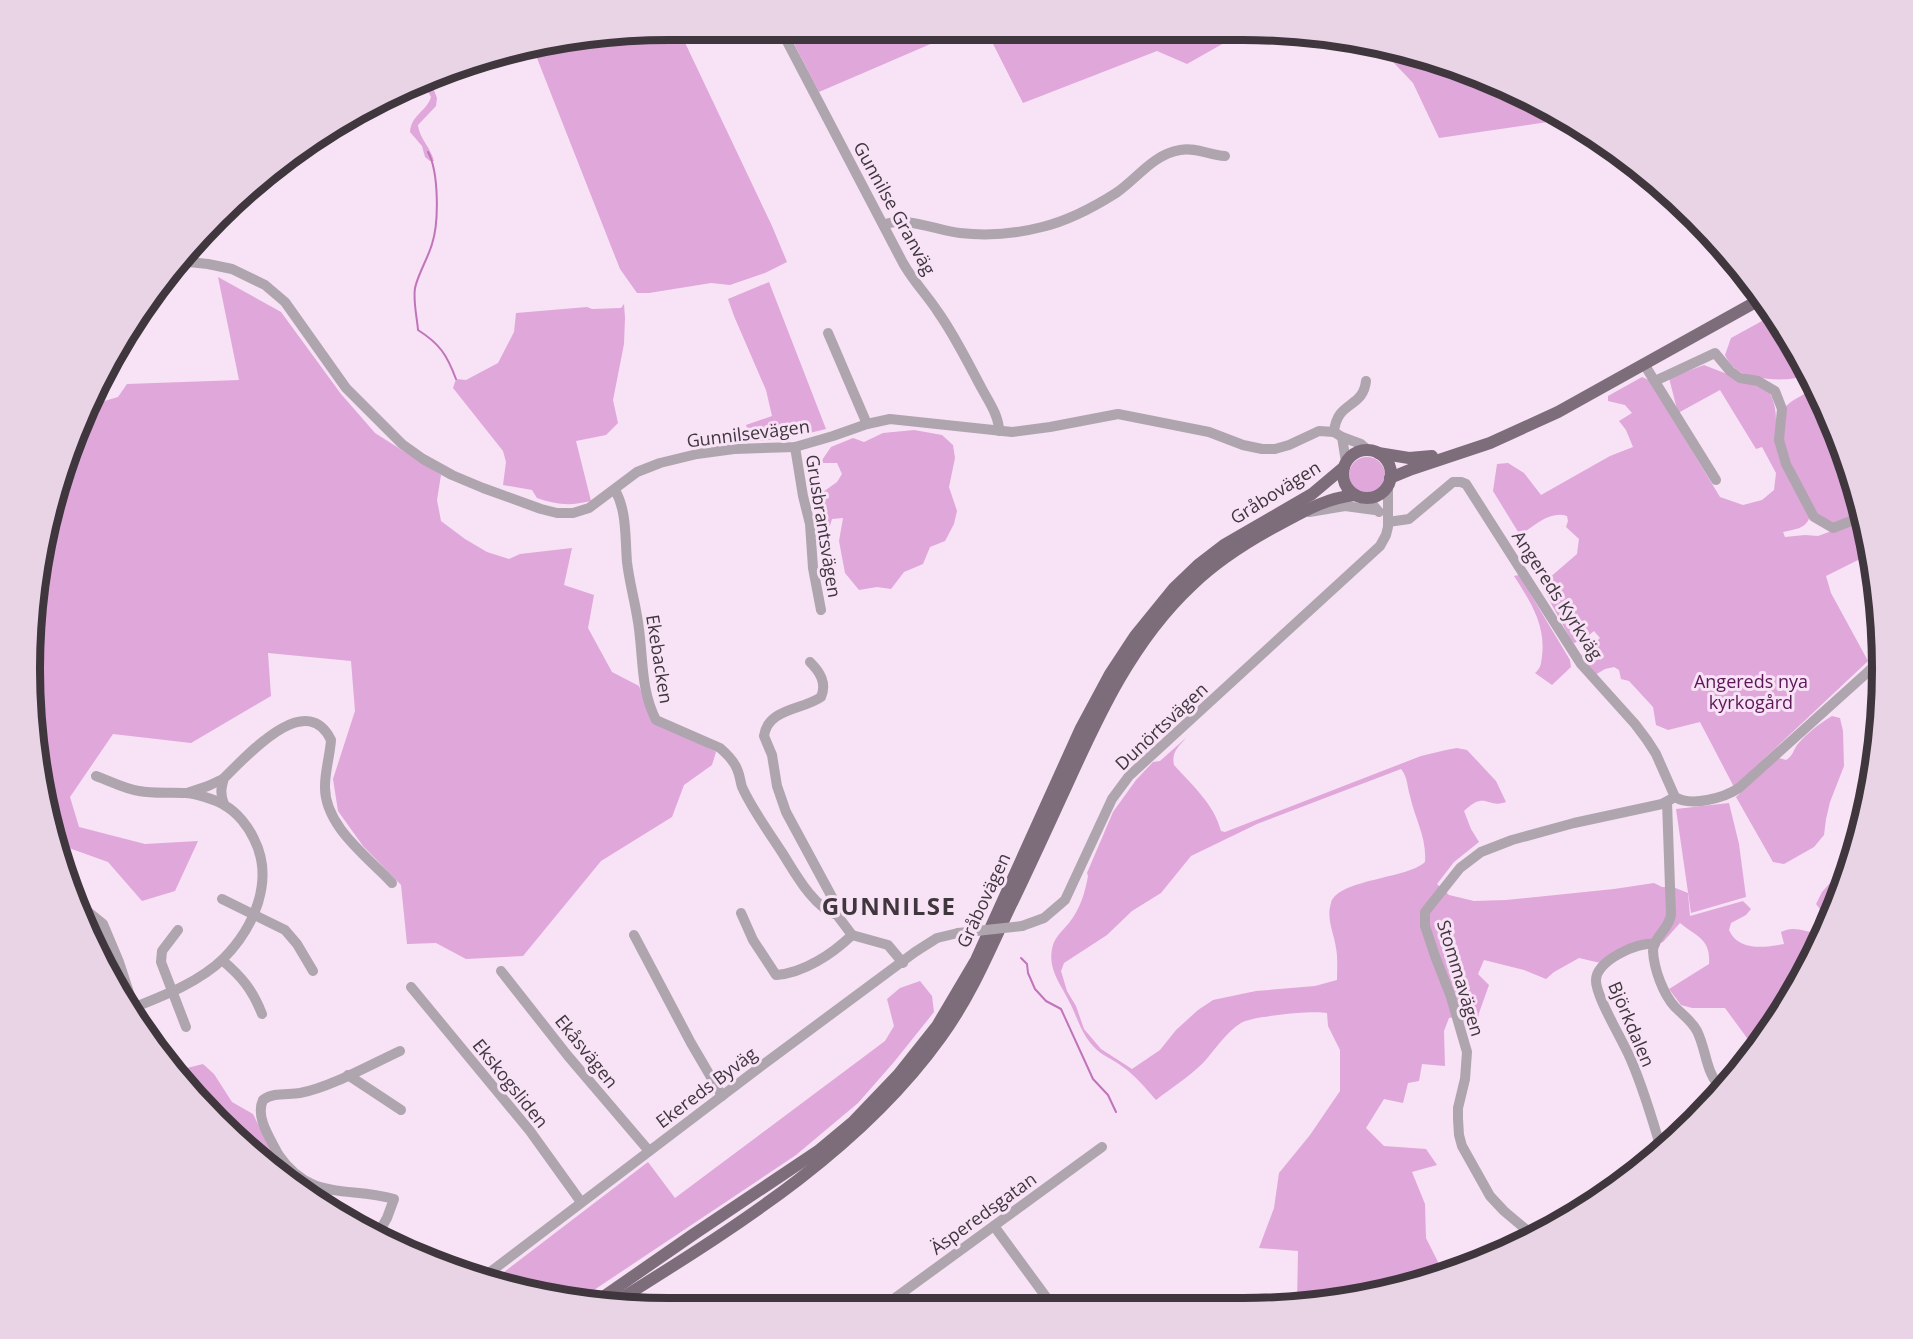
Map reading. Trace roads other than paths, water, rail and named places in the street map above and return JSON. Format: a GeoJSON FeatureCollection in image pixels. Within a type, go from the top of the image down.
{"type":"FeatureCollection","features":[{"type":"Feature","properties":{"kind":"main road"},"geometry":{"type":"LineString","coordinates":[[1525,427],[1420,458],[1373,452],[1355,453],[1345,465],[1344,479],[1346,485],[1361,496],[1377,496],[1389,482],[1412,469],[1490,443],[1558,412],[1754,303]]}},
{"type":"Feature","properties":{"kind":"main road"},"geometry":{"type":"LineString","coordinates":[[1373,452],[1383,457],[1389,466],[1389,482]]}},
{"type":"Feature","properties":{"kind":"main road","name":"Gråbovägen"},"geometry":{"type":"LineString","coordinates":[[606,1295],[818,1151],[854,1121],[898,1076],[937,1026],[976,960],[1081,728],[1110,674],[1135,636],[1174,588],[1198,565],[1224,545],[1312,494],[1345,465]]}},
{"type":"Feature","properties":{"kind":"main road","name":"Gråbovägen"},"geometry":{"type":"LineString","coordinates":[[624,1297],[704,1246],[836,1150],[893,1096],[942,1036],[976,982],[1098,716],[1134,656],[1182,594],[1224,557],[1244,544],[1334,498],[1361,496]]}},
{"type":"Feature","properties":{"kind":"street","name":"Gunnilse Granväg"},"geometry":{"type":"LineString","coordinates":[[787,41],[911,277],[939,313],[963,354],[994,413],[999,431]]}},
{"type":"Feature","properties":{"kind":"street"},"geometry":{"type":"LineString","coordinates":[[884,225],[899,222],[949,232],[989,235],[1042,227],[1068,218],[1117,192],[1158,157],[1178,150],[1192,149],[1225,156]]}},
{"type":"Feature","properties":{"kind":"street","name":"Gunnilsevägen"},"geometry":{"type":"LineString","coordinates":[[191,262],[232,269],[265,285],[285,302],[346,388],[402,444],[423,459],[452,475],[512,499],[557,513],[573,513],[589,508],[637,472],[660,463],[697,454],[734,449],[795,447],[890,419],[1012,432],[1118,414],[1209,432],[1243,445],[1262,448],[1288,445],[1319,431],[1338,435]]}},
{"type":"Feature","properties":{"kind":"street"},"geometry":{"type":"LineString","coordinates":[[828,333],[867,424]]}},
{"type":"Feature","properties":{"kind":"street"},"geometry":{"type":"LineString","coordinates":[[1655,381],[1715,353],[1730,371],[1740,378],[1758,381],[1775,391],[1782,410],[1779,440],[1786,464],[1814,517],[1833,528],[1854,520]]}},
{"type":"Feature","properties":{"kind":"street"},"geometry":{"type":"LineString","coordinates":[[1644,364],[1716,480]]}},
{"type":"Feature","properties":{"kind":"street"},"geometry":{"type":"LineString","coordinates":[[1345,465],[1338,435],[1337,417],[1361,397],[1366,381]]}},
{"type":"Feature","properties":{"kind":"street"},"geometry":{"type":"LineString","coordinates":[[1338,435],[1361,444],[1373,452]]}},
{"type":"Feature","properties":{"kind":"street","name":"Grusbrantsvägen"},"geometry":{"type":"LineString","coordinates":[[795,447],[810,524],[813,568],[821,610]]}},
{"type":"Feature","properties":{"kind":"street","name":"Dunörtsvägen"},"geometry":{"type":"LineString","coordinates":[[958,933],[1022,926],[1044,918],[1065,900],[1112,799],[1129,776],[1380,546],[1386,535],[1389,482]]}},
{"type":"Feature","properties":{"kind":"street","name":"Angereds Kyrkväg"},"geometry":{"type":"LineString","coordinates":[[1387,519],[1409,519],[1453,482],[1466,484],[1581,664],[1647,740],[1656,754],[1671,800]]}},
{"type":"Feature","properties":{"kind":"street","name":"Ekebacken"},"geometry":{"type":"LineString","coordinates":[[615,490],[625,526],[631,592],[637,616],[646,695],[651,711],[656,720],[720,748],[729,756],[737,768],[742,786],[763,825],[796,876],[829,913],[837,915]]}},
{"type":"Feature","properties":{"kind":"street"},"geometry":{"type":"LineString","coordinates":[[1361,496],[1387,519]]}},
{"type":"Feature","properties":{"kind":"street"},"geometry":{"type":"LineString","coordinates":[[1303,513],[1345,506],[1375,510]]}},
{"type":"Feature","properties":{"kind":"street"},"geometry":{"type":"LineString","coordinates":[[810,662],[822,678],[824,686],[821,697],[786,711],[773,719],[767,726],[764,736],[772,755],[779,794],[786,812],[833,899],[837,915],[852,934],[888,945],[903,963]]}},
{"type":"Feature","properties":{"kind":"street"},"geometry":{"type":"LineString","coordinates":[[1717,1083],[1712,1076],[1696,1029],[1667,994],[1654,961],[1655,944],[1669,924],[1671,915],[1671,800],[1707,800],[1721,797],[1738,788],[1870,670],[1872,672]]}},
{"type":"Feature","properties":{"kind":"street"},"geometry":{"type":"LineString","coordinates":[[96,776],[137,791],[164,794],[186,793],[223,779],[273,732],[287,725],[308,722],[322,728],[332,740],[325,788],[332,813],[346,836],[392,883]]}},
{"type":"Feature","properties":{"kind":"street"},"geometry":{"type":"LineString","coordinates":[[139,1007],[172,992],[222,960],[241,937],[253,914],[263,886],[261,853],[249,828],[224,804],[221,796],[223,779]]}},
{"type":"Feature","properties":{"kind":"street"},"geometry":{"type":"LineString","coordinates":[[186,793],[224,804]]}},
{"type":"Feature","properties":{"kind":"street","name":"Stommavägen"},"geometry":{"type":"LineString","coordinates":[[1528,1231],[1490,1196],[1462,1146],[1457,1124],[1467,1052],[1451,997],[1429,937],[1424,919],[1425,912],[1460,868],[1481,852],[1512,840],[1574,823],[1671,800]]}},
{"type":"Feature","properties":{"kind":"street"},"geometry":{"type":"LineString","coordinates":[[222,899],[285,930],[297,944],[313,971]]}},
{"type":"Feature","properties":{"kind":"street"},"geometry":{"type":"LineString","coordinates":[[89,913],[103,924],[128,989]]}},
{"type":"Feature","properties":{"kind":"street"},"geometry":{"type":"LineString","coordinates":[[741,913],[753,940],[776,975],[785,974],[815,962],[841,945],[852,934]]}},
{"type":"Feature","properties":{"kind":"street"},"geometry":{"type":"LineString","coordinates":[[178,930],[162,951],[161,959],[186,1027]]}},
{"type":"Feature","properties":{"kind":"street","name":"Ekereds Byväg"},"geometry":{"type":"LineString","coordinates":[[490,1272],[932,940],[958,933]]}},
{"type":"Feature","properties":{"kind":"street"},"geometry":{"type":"LineString","coordinates":[[634,934],[691,1043],[722,1096]]}},
{"type":"Feature","properties":{"kind":"street","name":"Björkdalen"},"geometry":{"type":"LineString","coordinates":[[1655,944],[1643,944],[1623,952],[1606,962],[1598,971],[1596,978],[1599,993],[1631,1060],[1658,1142]]}},
{"type":"Feature","properties":{"kind":"street"},"geometry":{"type":"LineString","coordinates":[[222,960],[243,978],[254,994],[262,1014]]}},
{"type":"Feature","properties":{"kind":"street","name":"Ekåsvägen"},"geometry":{"type":"LineString","coordinates":[[501,971],[568,1056],[649,1151]]}},
{"type":"Feature","properties":{"kind":"street","name":"Ekskogsliden"},"geometry":{"type":"LineString","coordinates":[[411,987],[530,1131],[581,1202]]}},
{"type":"Feature","properties":{"kind":"street"},"geometry":{"type":"LineString","coordinates":[[381,1228],[394,1199],[327,1190],[312,1185],[291,1170],[278,1154],[261,1116],[260,1107],[263,1100],[272,1096],[302,1093],[400,1051]]}},
{"type":"Feature","properties":{"kind":"street"},"geometry":{"type":"LineString","coordinates":[[348,1075],[401,1110]]}},
{"type":"Feature","properties":{"kind":"street","name":"Äsperedsgatan"},"geometry":{"type":"LineString","coordinates":[[895,1298],[1102,1147]]}},
{"type":"Feature","properties":{"kind":"street"},"geometry":{"type":"LineString","coordinates":[[272,1157],[278,1154]]}},
{"type":"Feature","properties":{"kind":"street"},"geometry":{"type":"LineString","coordinates":[[994,1226],[1047,1298]]}},
{"type":"Feature","properties":{"kind":"waterway"},"geometry":{"type":"LineString","coordinates":[[428,152],[436,184],[436,224],[432,244],[415,288],[415,309],[418,330],[442,351],[456,379]]}},
{"type":"Feature","properties":{"kind":"waterway"},"geometry":{"type":"LineString","coordinates":[[1021,958],[1027,964],[1035,989],[1046,1001],[1061,1009],[1093,1079],[1108,1095],[1116,1112]]}},
{"type":"Feature","properties":{"kind":"district","name":"GUNNILSE"},"geometry":{"type":"Point","coordinates":[889,905]}},
{"type":"Feature","properties":{"kind":"park label","name":"Angereds nya kyrkogård"},"geometry":{"type":"Point","coordinates":[1751,691]}}]}
